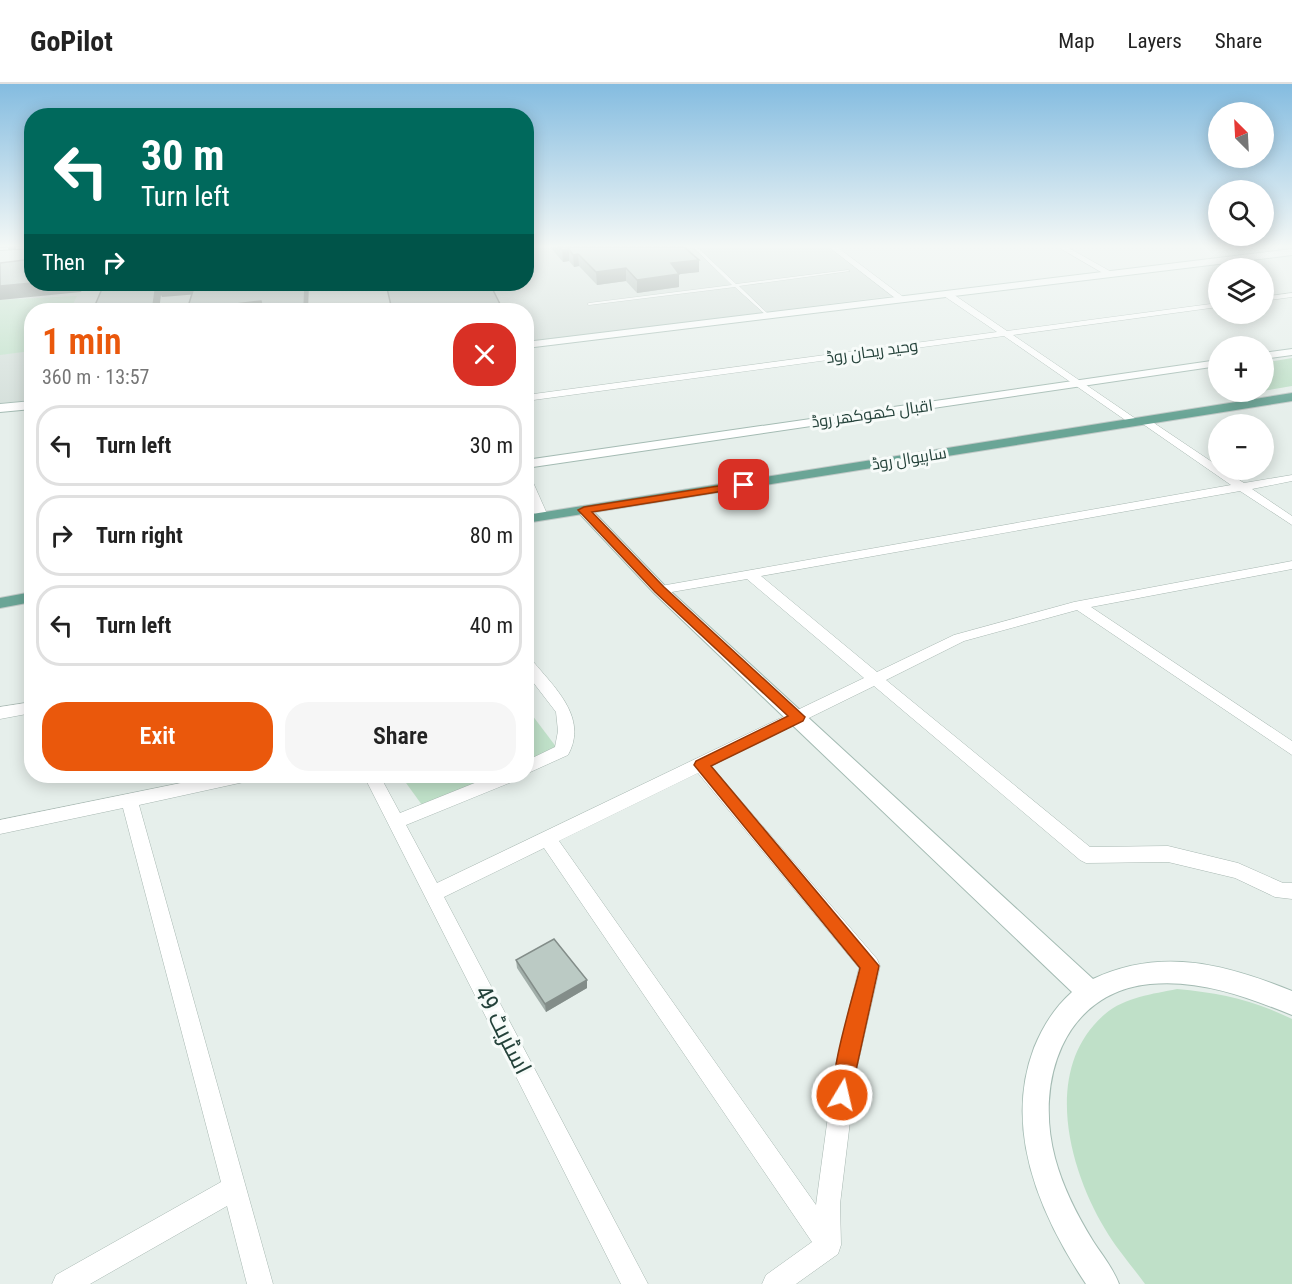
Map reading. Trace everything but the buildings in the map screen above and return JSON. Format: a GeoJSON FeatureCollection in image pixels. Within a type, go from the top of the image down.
{"type":"FeatureCollection","features":[{"type":"Feature","properties":{"kind":"main road","name":"ساہیوال روڈ"},"geometry":{"type":"LineString","coordinates":[[534,518],[1292,397]]}},
{"type":"Feature","properties":{"kind":"main road"},"geometry":{"type":"LineString","coordinates":[[0,603],[24,598]]}},
{"type":"Feature","properties":{"kind":"street"},"geometry":{"type":"LineString","coordinates":[[534,344],[868,303]]}},
{"type":"Feature","properties":{"kind":"street"},"geometry":{"type":"LineString","coordinates":[[959,303],[1076,383],[1292,521]]}},
{"type":"Feature","properties":{"kind":"street","name":"وحید ریحان روڈ"},"geometry":{"type":"LineString","coordinates":[[534,397],[1208,306]]}},
{"type":"Feature","properties":{"kind":"street"},"geometry":{"type":"LineString","coordinates":[[1274,354],[1292,352]]}},
{"type":"Feature","properties":{"kind":"street","name":"اقبال کھوکھر روڈ"},"geometry":{"type":"LineString","coordinates":[[534,463],[1208,364]]}},
{"type":"Feature","properties":{"kind":"street"},"geometry":{"type":"LineString","coordinates":[[0,408],[24,406]]}},
{"type":"Feature","properties":{"kind":"street"},"geometry":{"type":"LineString","coordinates":[[660,590],[1292,478]]}},
{"type":"Feature","properties":{"kind":"street"},"geometry":{"type":"LineString","coordinates":[[534,498],[542,516]]}},
{"type":"Feature","properties":{"kind":"street"},"geometry":{"type":"LineString","coordinates":[[584,510],[660,590],[1090,993]]}},
{"type":"Feature","properties":{"kind":"street"},"geometry":{"type":"LineString","coordinates":[[433,894],[959,638],[1079,605],[1292,565]]}},
{"type":"Feature","properties":{"kind":"street"},"geometry":{"type":"LineString","coordinates":[[750,574],[1086,855],[1168,854],[1238,871],[1282,891],[1292,891]]}},
{"type":"Feature","properties":{"kind":"street"},"geometry":{"type":"LineString","coordinates":[[1079,605],[1288,743]]}},
{"type":"Feature","properties":{"kind":"street"},"geometry":{"type":"LineString","coordinates":[[534,672],[564,711],[566,731],[562,751],[534,764]]}},
{"type":"Feature","properties":{"kind":"street"},"geometry":{"type":"LineString","coordinates":[[0,713],[24,708]]}},
{"type":"Feature","properties":{"kind":"street"},"geometry":{"type":"LineString","coordinates":[[701,765],[870,966],[845,1072],[828,1204],[829,1245]]}},
{"type":"Feature","properties":{"kind":"street"},"geometry":{"type":"LineString","coordinates":[[0,827],[210,783]]}},
{"type":"Feature","properties":{"kind":"street","name":"اسٹریٹ 49"},"geometry":{"type":"LineString","coordinates":[[376,783],[635,1284]]}},
{"type":"Feature","properties":{"kind":"street"},"geometry":{"type":"LineString","coordinates":[[396,822],[491,783]]}},
{"type":"Feature","properties":{"kind":"street"},"geometry":{"type":"LineString","coordinates":[[129,800],[260,1284]]}},
{"type":"Feature","properties":{"kind":"street"},"geometry":{"type":"LineString","coordinates":[[547,838],[829,1245]]}},
{"type":"Feature","properties":{"kind":"street"},"geometry":{"type":"LineString","coordinates":[[1104,1284],[1078,1248],[1051,1191],[1037,1138],[1035,1090],[1044,1050],[1056,1026],[1073,1005],[1090,993],[1114,981],[1136,975],[1186,972],[1214,976],[1252,987],[1292,1004]]}},
{"type":"Feature","properties":{"kind":"street"},"geometry":{"type":"LineString","coordinates":[[65,1284],[234,1188]]}},
{"type":"Feature","properties":{"kind":"street"},"geometry":{"type":"LineString","coordinates":[[776,1284],[829,1245]]}},
{"type":"Feature","properties":{"kind":"lane"},"geometry":{"type":"LineString","coordinates":[[589,304],[597,303]]}},
{"type":"Feature","properties":{"kind":"lane"},"geometry":{"type":"LineString","coordinates":[[754,303],[767,315]]}},
{"type":"Feature","properties":{"kind":"shaded area"},"geometry":{"type":"Polygon","coordinates":[[[0,303],[24,303],[24,401],[0,403],[0,303]]]}},
{"type":"Feature","properties":{"kind":"shaded area"},"geometry":{"type":"Polygon","coordinates":[[[534,303],[836,303],[534,341],[534,303]]]}},
{"type":"Feature","properties":{"kind":"green space"},"geometry":{"type":"Polygon","coordinates":[[[0,303],[24,303],[24,352],[0,355],[0,303]]]}},
{"type":"Feature","properties":{"kind":"green space"},"geometry":{"type":"Polygon","coordinates":[[[1292,358],[1292,386],[1274,389],[1274,361],[1292,358]]]}},
{"type":"Feature","properties":{"kind":"green space"},"geometry":{"type":"Polygon","coordinates":[[[534,718],[557,748],[534,757],[534,718]]]}},
{"type":"Feature","properties":{"kind":"green space"},"geometry":{"type":"Polygon","coordinates":[[[406,783],[474,783],[422,805],[406,783]]]}},
{"type":"Feature","properties":{"kind":"green space"},"geometry":{"type":"Polygon","coordinates":[[[1177,989],[1236,998],[1292,1019],[1292,1284],[1145,1284],[1105,1229],[1081,1177],[1072,1148],[1068,1118],[1068,1089],[1073,1062],[1085,1036],[1113,1008],[1140,997],[1177,989]]]}},
{"type":"Feature","properties":{"kind":"route"},"geometry":{"type":"LineString","coordinates":[[744,485],[584,510],[660,590],[798,717],[701,765],[870,966],[845,1072],[842,1095]]}}]}
